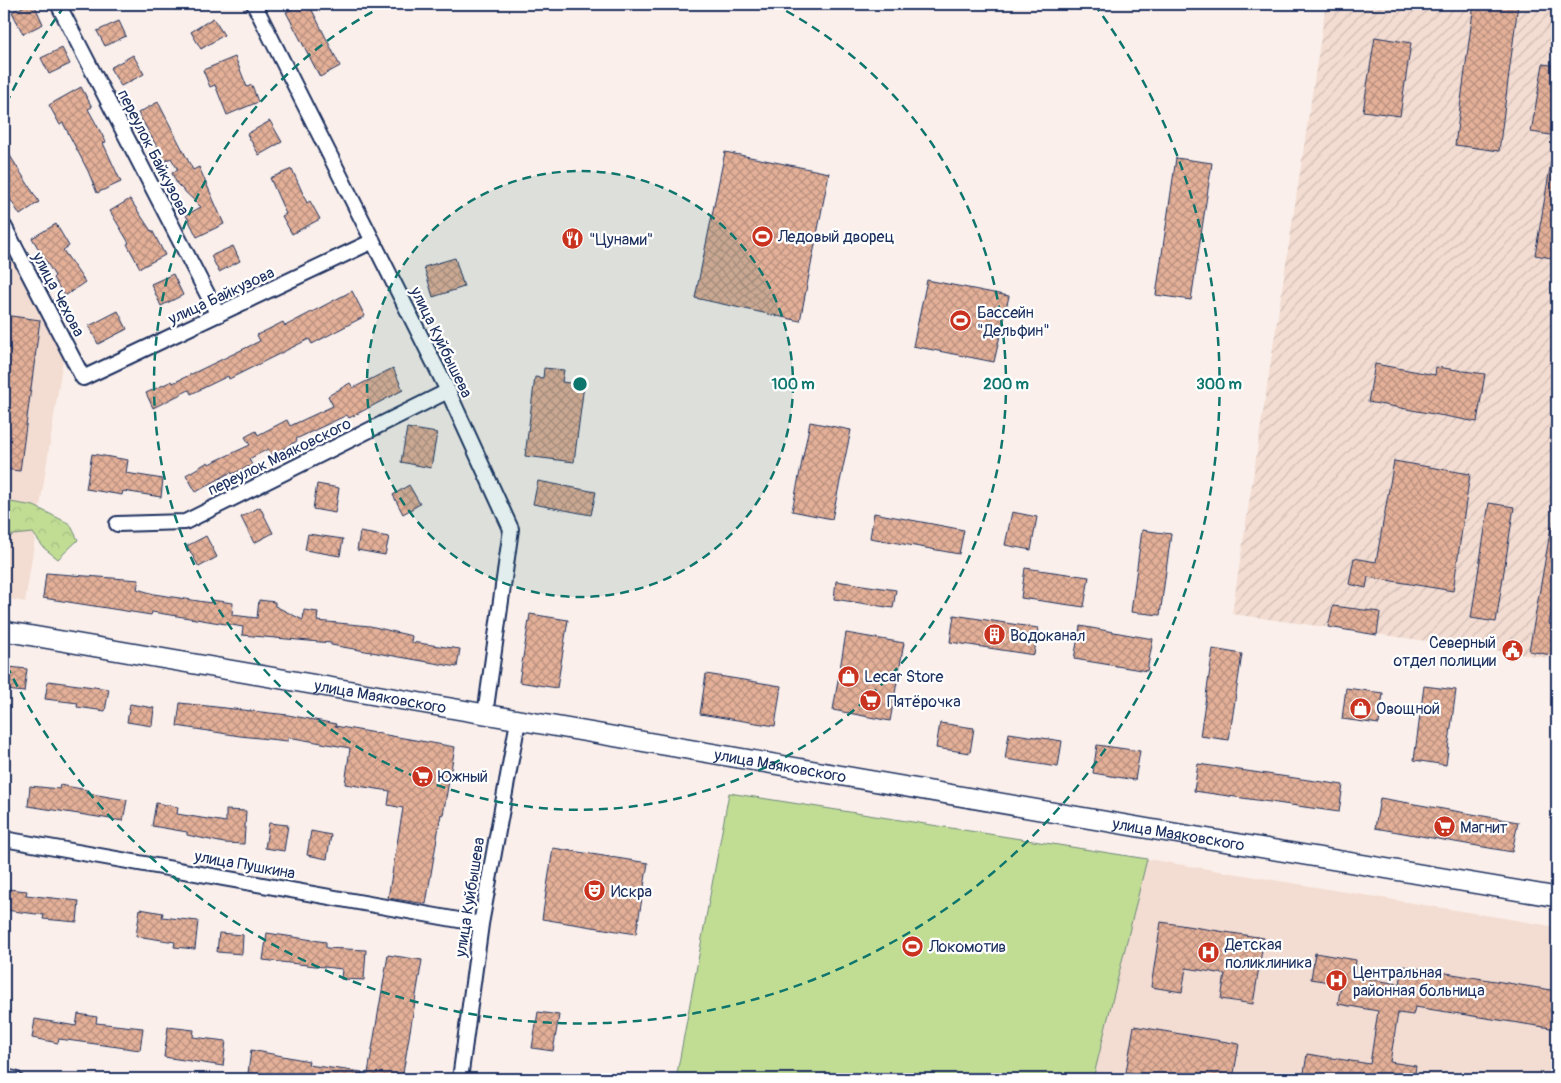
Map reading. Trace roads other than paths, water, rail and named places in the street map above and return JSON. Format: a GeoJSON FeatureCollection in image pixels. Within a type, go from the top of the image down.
{"type":"FeatureCollection","features":[{"type":"Feature","properties":{"kind":"main road","name":"улица Маяковского"},"geometry":{"type":"LineString","coordinates":[[4,631],[518,721],[1557,897]]}},
{"type":"Feature","properties":{"kind":"street","name":"переулок Байкузова"},"geometry":{"type":"LineString","coordinates":[[58,4],[218,315]]}},
{"type":"Feature","properties":{"kind":"street","name":"улица Куйбышева"},"geometry":{"type":"LineString","coordinates":[[254,4],[448,391],[511,529],[485,715]]}},
{"type":"Feature","properties":{"kind":"street","name":"улица Чехова"},"geometry":{"type":"LineString","coordinates":[[4,226],[83,378]]}},
{"type":"Feature","properties":{"kind":"street","name":"улица Байкузова"},"geometry":{"type":"LineString","coordinates":[[83,378],[372,242]]}},
{"type":"Feature","properties":{"kind":"street","name":"переулок Маяковского"},"geometry":{"type":"LineString","coordinates":[[117,524],[185,522],[448,391]]}},
{"type":"Feature","properties":{"kind":"street","name":"улица Куйбышева"},"geometry":{"type":"LineString","coordinates":[[460,1079],[481,924],[518,721]]}},
{"type":"Feature","properties":{"kind":"street","name":"улица Пушкина"},"geometry":{"type":"LineString","coordinates":[[4,839],[481,924]]}},
{"type":"Feature","properties":{"kind":"street"},"geometry":{"type":"LineString","coordinates":[[4,1077],[15,1079]]}},
{"type":"Feature","properties":{"kind":"place","name":"Ледовый дворец"},"geometry":{"type":"Point","coordinates":[762,236]}},
{"type":"Feature","properties":{"kind":"place","name":"\"Цунами\""},"geometry":{"type":"Point","coordinates":[573,239]}},
{"type":"Feature","properties":{"kind":"place","name":"Бассейн \"Дельфин\""},"geometry":{"type":"Point","coordinates":[961,321]}},
{"type":"Feature","properties":{"kind":"place","name":"Водоканал"},"geometry":{"type":"Point","coordinates":[994,635]}},
{"type":"Feature","properties":{"kind":"place","name":"Северный отдел полиции"},"geometry":{"type":"Point","coordinates":[1512,651]}},
{"type":"Feature","properties":{"kind":"place","name":"Lecar Store"},"geometry":{"type":"Point","coordinates":[848,676]}},
{"type":"Feature","properties":{"kind":"place","name":"Пятёрочка"},"geometry":{"type":"Point","coordinates":[871,701]}},
{"type":"Feature","properties":{"kind":"place","name":"Овощной"},"geometry":{"type":"Point","coordinates":[1360,708]}},
{"type":"Feature","properties":{"kind":"place","name":"Южный"},"geometry":{"type":"Point","coordinates":[422,776]}},
{"type":"Feature","properties":{"kind":"place","name":"Магнит"},"geometry":{"type":"Point","coordinates":[1444,827]}},
{"type":"Feature","properties":{"kind":"place","name":"Искра"},"geometry":{"type":"Point","coordinates":[595,891]}},
{"type":"Feature","properties":{"kind":"place","name":"Локомотив"},"geometry":{"type":"Point","coordinates":[913,946]}},
{"type":"Feature","properties":{"kind":"place","name":"Детская поликлиника"},"geometry":{"type":"Point","coordinates":[1209,953]}},
{"type":"Feature","properties":{"kind":"place","name":"Центральная районная больница"},"geometry":{"type":"Point","coordinates":[1337,981]}}]}
